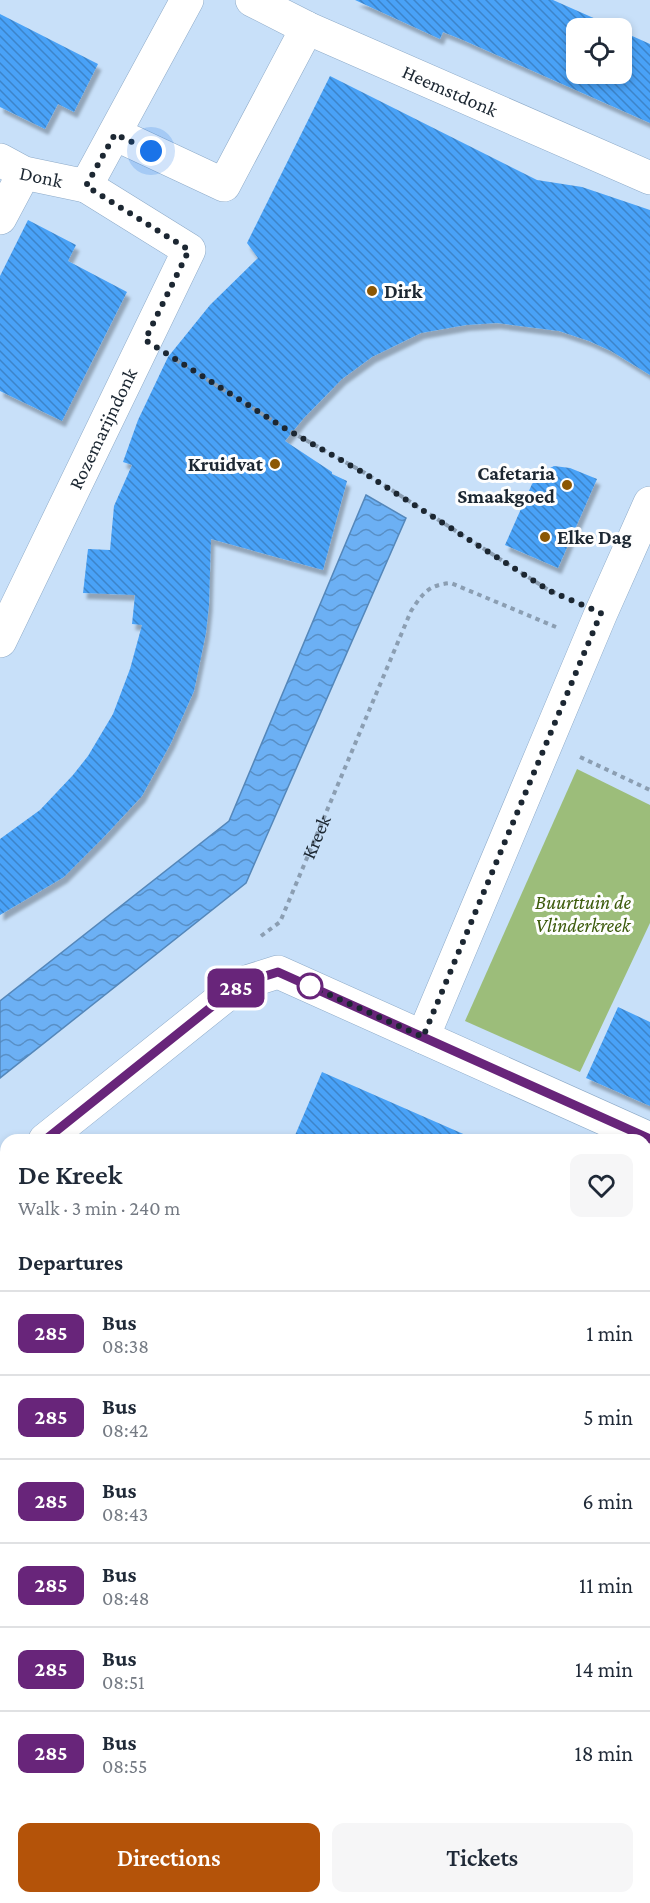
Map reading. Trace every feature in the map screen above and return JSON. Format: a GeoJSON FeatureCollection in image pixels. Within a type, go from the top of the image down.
{"type":"FeatureCollection","features":[{"type":"Feature","properties":{"kind":"street"},"geometry":{"type":"LineString","coordinates":[[86,186],[187,0]]}},
{"type":"Feature","properties":{"kind":"street","name":"Heemstdonk"},"geometry":{"type":"LineString","coordinates":[[252,0],[307,28],[650,178]]}},
{"type":"Feature","properties":{"kind":"street"},"geometry":{"type":"LineString","coordinates":[[115,134],[224,185],[307,28]]}},
{"type":"Feature","properties":{"kind":"street"},"geometry":{"type":"LineString","coordinates":[[0,218],[12,166]]}},
{"type":"Feature","properties":{"kind":"street","name":"Donk"},"geometry":{"type":"LineString","coordinates":[[12,166],[86,186]]}},
{"type":"Feature","properties":{"kind":"street","name":"Rozemarijndonk"},"geometry":{"type":"LineString","coordinates":[[0,641],[189,250],[86,186]]}},
{"type":"Feature","properties":{"kind":"street"},"geometry":{"type":"LineString","coordinates":[[423,1037],[595,627],[650,503]]}},
{"type":"Feature","properties":{"kind":"street"},"geometry":{"type":"LineString","coordinates":[[52,1134],[240,984],[278,972],[639,1134]]}},
{"type":"Feature","properties":{"kind":"path"},"geometry":{"type":"LineString","coordinates":[[145,340],[286,429],[364,473],[550,591],[595,627]]}},
{"type":"Feature","properties":{"kind":"path","name":"Kreek"},"geometry":{"type":"LineString","coordinates":[[253,943],[280,922],[411,611],[423,593],[437,584],[451,583],[595,627]]}},
{"type":"Feature","properties":{"kind":"path"},"geometry":{"type":"LineString","coordinates":[[547,741],[650,790]]}},
{"type":"Feature","properties":{"kind":"green space","name":"Buurttuin de Vlinderkreek"},"geometry":{"type":"Polygon","coordinates":[[[577,769],[650,805],[650,923],[580,1072],[465,1021],[577,769]]]}},
{"type":"Feature","properties":{"kind":"water"},"geometry":{"type":"Polygon","coordinates":[[[366,495],[406,518],[246,883],[0,1078],[0,1001],[229,821],[366,495]]]}},
{"type":"Feature","properties":{"kind":"building"},"geometry":{"type":"Polygon","coordinates":[[[355,0],[553,0],[594,18],[566,18],[566,84],[632,84],[632,36],[650,44],[650,123],[443,32],[440,39],[355,0]]]}},
{"type":"Feature","properties":{"kind":"building"},"geometry":{"type":"Polygon","coordinates":[[[0,14],[98,64],[74,112],[58,104],[45,129],[0,107],[0,14]]]}},
{"type":"Feature","properties":{"kind":"building"},"geometry":{"type":"Polygon","coordinates":[[[330,76],[537,180],[582,187],[650,210],[650,375],[611,351],[589,341],[559,331],[497,323],[466,325],[421,333],[372,357],[342,379],[285,441],[332,474],[347,481],[323,570],[211,539],[206,633],[194,691],[171,743],[142,796],[64,877],[0,915],[0,839],[40,810],[88,756],[113,714],[130,669],[142,625],[132,624],[135,595],[83,593],[88,549],[110,550],[114,506],[132,465],[123,462],[138,420],[168,357],[210,305],[258,258],[247,243],[330,76]]]}},
{"type":"Feature","properties":{"kind":"building"},"geometry":{"type":"Polygon","coordinates":[[[28,220],[76,245],[68,261],[127,292],[62,421],[0,391],[0,276],[28,220]]]}},
{"type":"Feature","properties":{"kind":"building"},"geometry":{"type":"Polygon","coordinates":[[[554,466],[570,468],[597,479],[558,568],[505,545],[532,484],[544,471],[554,466]]]}},
{"type":"Feature","properties":{"kind":"building"},"geometry":{"type":"Polygon","coordinates":[[[618,1007],[650,1022],[650,1106],[586,1078],[618,1007]]]}},
{"type":"Feature","properties":{"kind":"building"},"geometry":{"type":"Polygon","coordinates":[[[322,1072],[463,1134],[296,1134],[322,1072]]]}},
{"type":"Feature","properties":{"kind":"bus line","name":"285"},"geometry":{"type":"LineString","coordinates":[[52,1134],[240,984],[278,972],[639,1134]]}},
{"type":"Feature","properties":{"kind":"place","name":"Dirk"},"geometry":{"type":"Point","coordinates":[372,291]}},
{"type":"Feature","properties":{"kind":"place","name":"Kruidvat"},"geometry":{"type":"Point","coordinates":[275,464]}},
{"type":"Feature","properties":{"kind":"place","name":"Cafetaria Smaakgoed"},"geometry":{"type":"Point","coordinates":[567,485]}},
{"type":"Feature","properties":{"kind":"place","name":"Elke Dag"},"geometry":{"type":"Point","coordinates":[545,537]}},
{"type":"Feature","properties":{"kind":"route"},"geometry":{"type":"LineString","coordinates":[[151,151],[115,134],[86,186],[189,250],[145,340],[286,429],[364,473],[550,591],[601,613],[423,1037],[310,986]]}}]}
